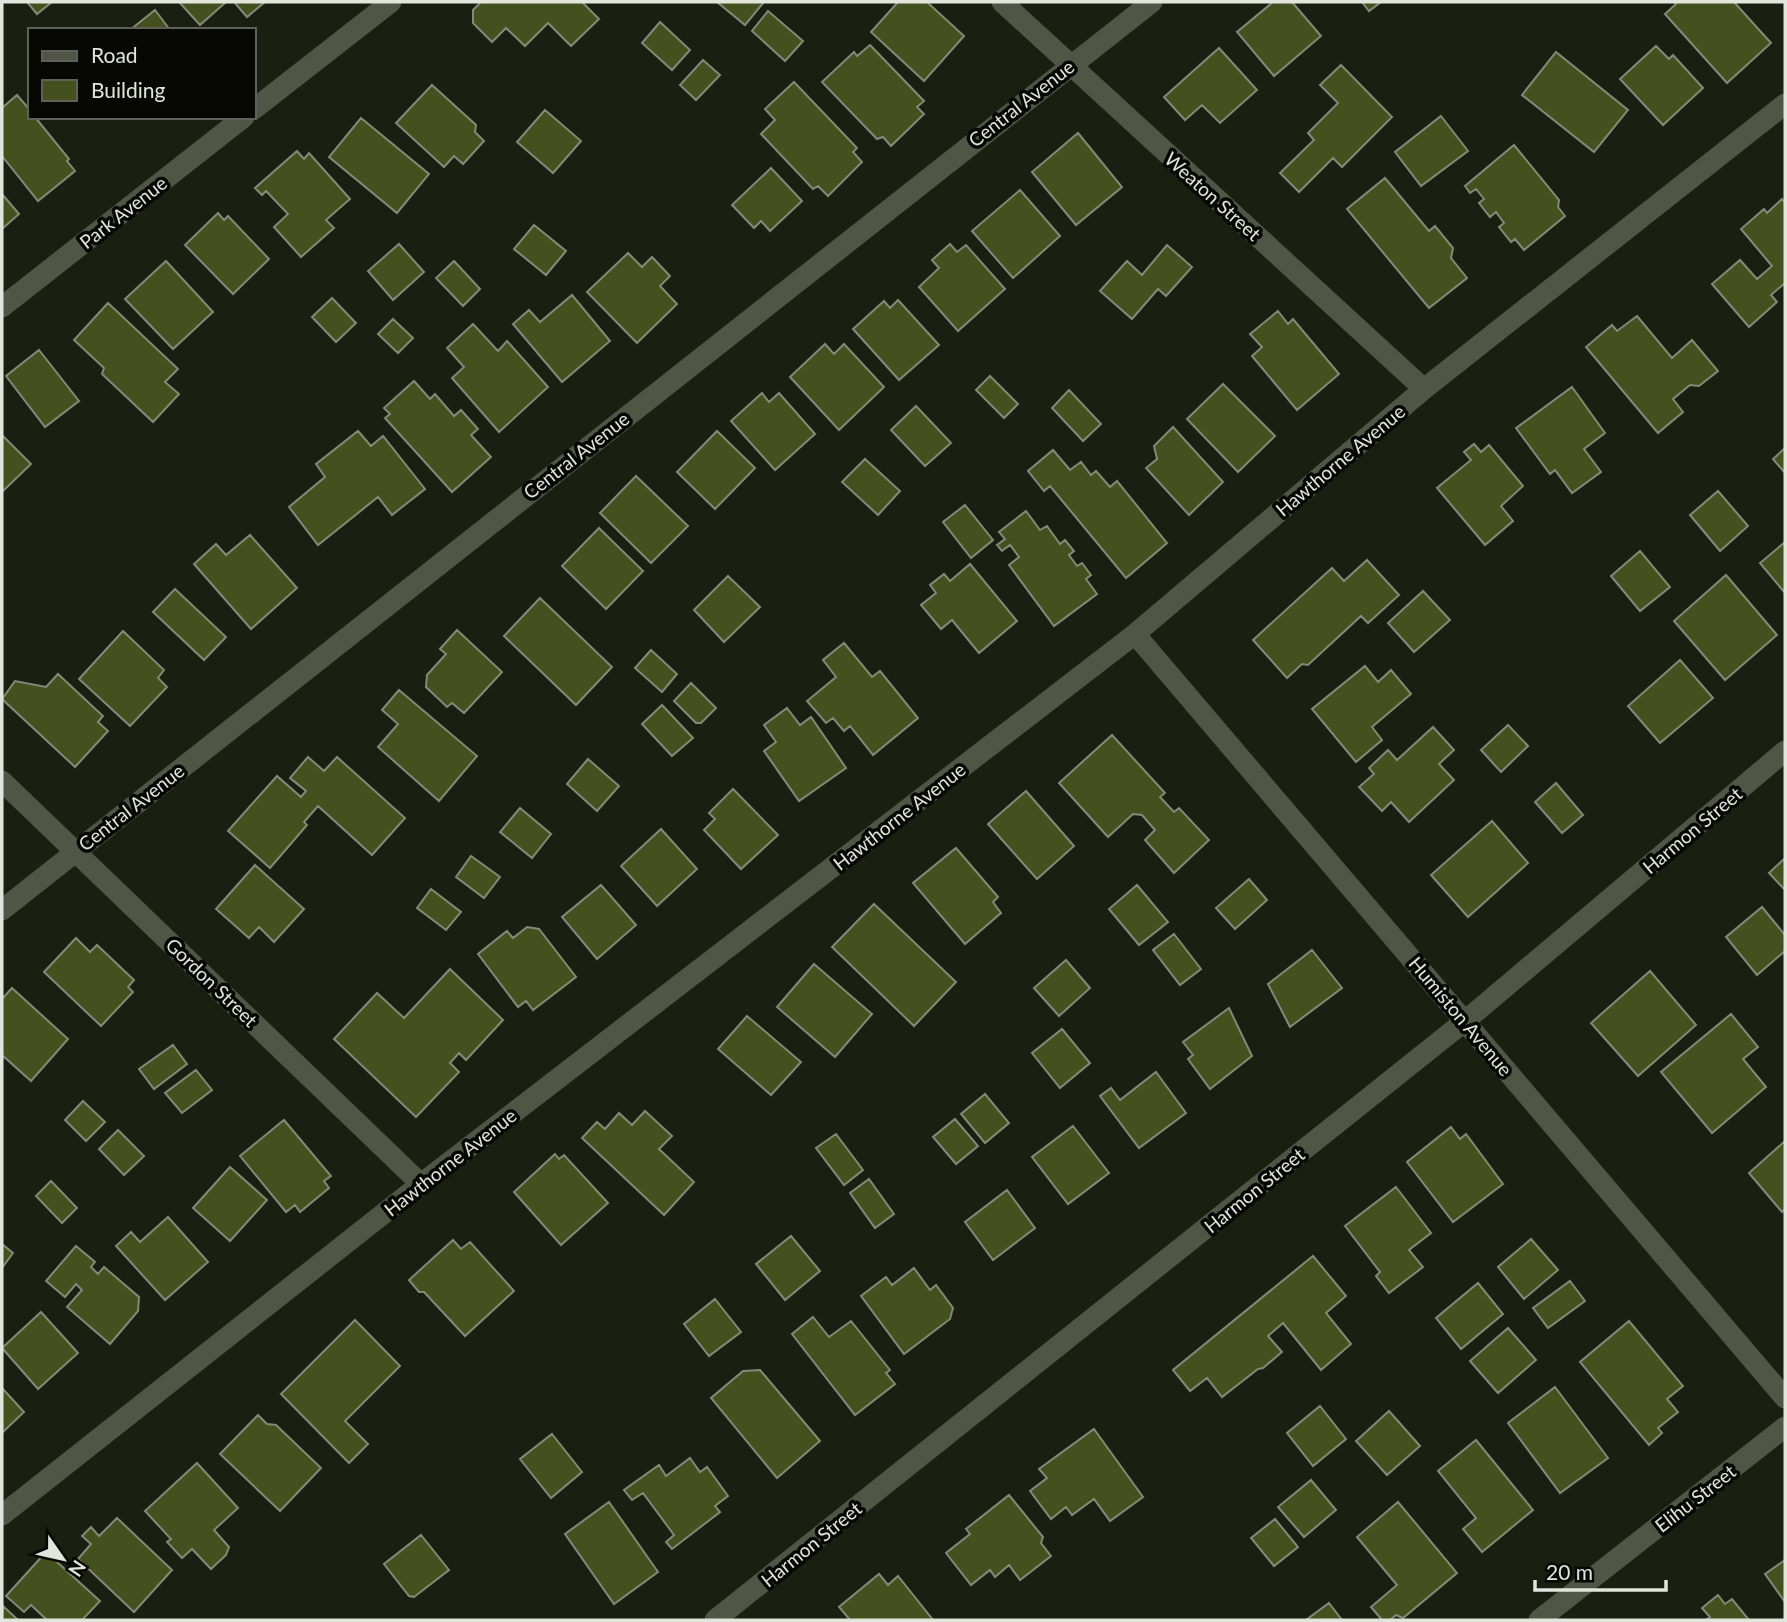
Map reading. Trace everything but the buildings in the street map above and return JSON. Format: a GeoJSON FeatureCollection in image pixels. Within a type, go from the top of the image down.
{"type":"FeatureCollection","features":[{"type":"Feature","properties":{"kind":"street"},"geometry":{"type":"LineString","coordinates":[[256,107],[391,2]]}},
{"type":"Feature","properties":{"kind":"street","name":"Weaton Street"},"geometry":{"type":"LineString","coordinates":[[1002,2],[1424,389]]}},
{"type":"Feature","properties":{"kind":"street","name":"Central Avenue"},"geometry":{"type":"LineString","coordinates":[[2,910],[1152,2]]}},
{"type":"Feature","properties":{"kind":"street","name":"Hawthorne Avenue"},"geometry":{"type":"LineString","coordinates":[[2,1515],[421,1184],[1135,634],[1424,389],[1785,104]]}},
{"type":"Feature","properties":{"kind":"street","name":"Park Avenue"},"geometry":{"type":"LineString","coordinates":[[2,307],[241,119]]}},
{"type":"Feature","properties":{"kind":"street","name":"Humiston Avenue"},"geometry":{"type":"LineString","coordinates":[[1135,634],[1785,1398]]}},
{"type":"Feature","properties":{"kind":"street","name":"Harmon Street"},"geometry":{"type":"LineString","coordinates":[[715,1620],[1465,1021],[1785,751]]}},
{"type":"Feature","properties":{"kind":"street","name":"Gordon Street"},"geometry":{"type":"LineString","coordinates":[[2,781],[421,1184]]}},
{"type":"Feature","properties":{"kind":"street","name":"Elihu Street"},"geometry":{"type":"LineString","coordinates":[[1539,1620],[1785,1427]]}}]}
